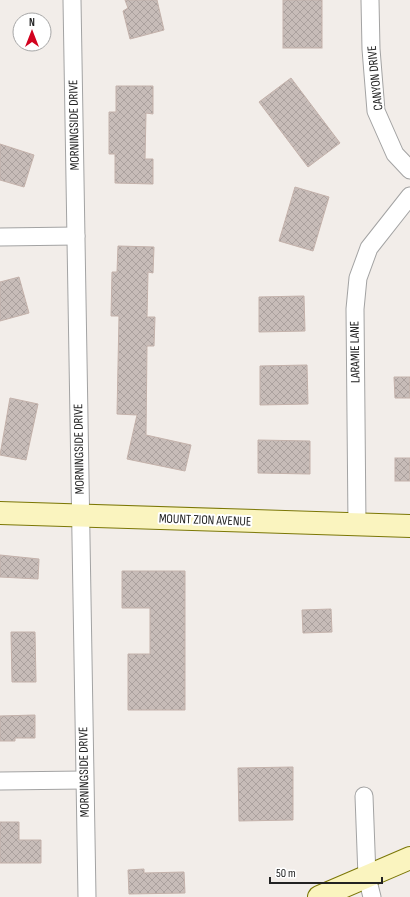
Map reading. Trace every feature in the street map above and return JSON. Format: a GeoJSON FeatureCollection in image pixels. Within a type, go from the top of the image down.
{"type":"FeatureCollection","features":[{"type":"Feature","properties":{"kind":"main road","name":"MOUNT ZION AVENUE"},"geometry":{"type":"LineString","coordinates":[[0,513],[410,526]]}},
{"type":"Feature","properties":{"kind":"main road"},"geometry":{"type":"LineString","coordinates":[[319,897],[369,887],[410,858]]}},
{"type":"Feature","properties":{"kind":"street","name":"MORNINGSIDE DRIVE"},"geometry":{"type":"LineString","coordinates":[[72,0],[87,897]]}},
{"type":"Feature","properties":{"kind":"street","name":"CANYON DRIVE"},"geometry":{"type":"LineString","coordinates":[[370,0],[371,49],[376,111],[395,154],[410,170]]}},
{"type":"Feature","properties":{"kind":"street","name":"LARAMIE LANE"},"geometry":{"type":"LineString","coordinates":[[357,525],[355,309],[358,278],[370,248],[410,196]]}},
{"type":"Feature","properties":{"kind":"street"},"geometry":{"type":"LineString","coordinates":[[0,237],[76,236]]}},
{"type":"Feature","properties":{"kind":"street"},"geometry":{"type":"LineString","coordinates":[[0,781],[84,780]]}},
{"type":"Feature","properties":{"kind":"street"},"geometry":{"type":"LineString","coordinates":[[364,796],[369,887]]}},
{"type":"Feature","properties":{"kind":"building"},"geometry":{"type":"Polygon","coordinates":[[[125,0],[157,0],[164,30],[130,39],[123,11],[128,8],[125,0]]]}},
{"type":"Feature","properties":{"kind":"building"},"geometry":{"type":"Polygon","coordinates":[[[283,0],[322,0],[322,48],[283,48],[283,0]]]}},
{"type":"Feature","properties":{"kind":"building"},"geometry":{"type":"Polygon","coordinates":[[[291,78],[340,143],[308,167],[259,102],[291,78]]]}},
{"type":"Feature","properties":{"kind":"building"},"geometry":{"type":"Polygon","coordinates":[[[116,86],[153,86],[153,114],[146,113],[145,159],[153,159],[153,184],[115,183],[115,154],[109,154],[109,112],[116,112],[116,86]]]}},
{"type":"Feature","properties":{"kind":"building"},"geometry":{"type":"Polygon","coordinates":[[[0,144],[34,155],[24,187],[0,180],[0,144]]]}},
{"type":"Feature","properties":{"kind":"building"},"geometry":{"type":"Polygon","coordinates":[[[295,187],[329,197],[313,251],[279,241],[295,187]]]}},
{"type":"Feature","properties":{"kind":"building"},"geometry":{"type":"Polygon","coordinates":[[[118,246],[154,247],[153,273],[148,272],[147,317],[155,317],[154,346],[147,346],[146,435],[191,445],[185,471],[127,459],[137,415],[117,414],[119,316],[111,316],[112,272],[117,272],[118,246]]]}},
{"type":"Feature","properties":{"kind":"building"},"geometry":{"type":"Polygon","coordinates":[[[19,277],[29,313],[0,321],[0,282],[19,277]]]}},
{"type":"Feature","properties":{"kind":"building"},"geometry":{"type":"Polygon","coordinates":[[[304,296],[305,331],[259,332],[259,297],[304,296]]]}},
{"type":"Feature","properties":{"kind":"building"},"geometry":{"type":"Polygon","coordinates":[[[307,365],[308,404],[260,405],[260,366],[307,365]]]}},
{"type":"Feature","properties":{"kind":"building"},"geometry":{"type":"Polygon","coordinates":[[[394,377],[410,377],[410,398],[395,398],[394,377]]]}},
{"type":"Feature","properties":{"kind":"building"},"geometry":{"type":"Polygon","coordinates":[[[10,398],[38,404],[26,460],[0,455],[10,398]]]}},
{"type":"Feature","properties":{"kind":"building"},"geometry":{"type":"Polygon","coordinates":[[[258,440],[310,441],[310,474],[258,473],[258,440]]]}},
{"type":"Feature","properties":{"kind":"building"},"geometry":{"type":"Polygon","coordinates":[[[395,458],[410,458],[410,481],[395,481],[395,458]]]}},
{"type":"Feature","properties":{"kind":"building"},"geometry":{"type":"Polygon","coordinates":[[[0,555],[39,559],[38,579],[0,577],[0,555]]]}},
{"type":"Feature","properties":{"kind":"building"},"geometry":{"type":"Polygon","coordinates":[[[122,571],[185,571],[185,710],[128,710],[128,654],[150,654],[150,608],[122,608],[122,571]]]}},
{"type":"Feature","properties":{"kind":"building"},"geometry":{"type":"Polygon","coordinates":[[[331,609],[332,632],[303,633],[302,610],[331,609]]]}},
{"type":"Feature","properties":{"kind":"building"},"geometry":{"type":"Polygon","coordinates":[[[11,632],[35,632],[36,682],[12,682],[11,632]]]}},
{"type":"Feature","properties":{"kind":"building"},"geometry":{"type":"Polygon","coordinates":[[[35,715],[35,738],[15,738],[15,741],[0,741],[0,716],[35,715]]]}},
{"type":"Feature","properties":{"kind":"building"},"geometry":{"type":"Polygon","coordinates":[[[293,767],[293,820],[239,821],[238,768],[293,767]]]}},
{"type":"Feature","properties":{"kind":"building"},"geometry":{"type":"Polygon","coordinates":[[[0,822],[19,822],[19,840],[41,840],[41,863],[0,863],[0,822]]]}},
{"type":"Feature","properties":{"kind":"building"},"geometry":{"type":"Polygon","coordinates":[[[144,869],[144,873],[184,872],[185,893],[129,894],[128,870],[144,869]]]}}]}
